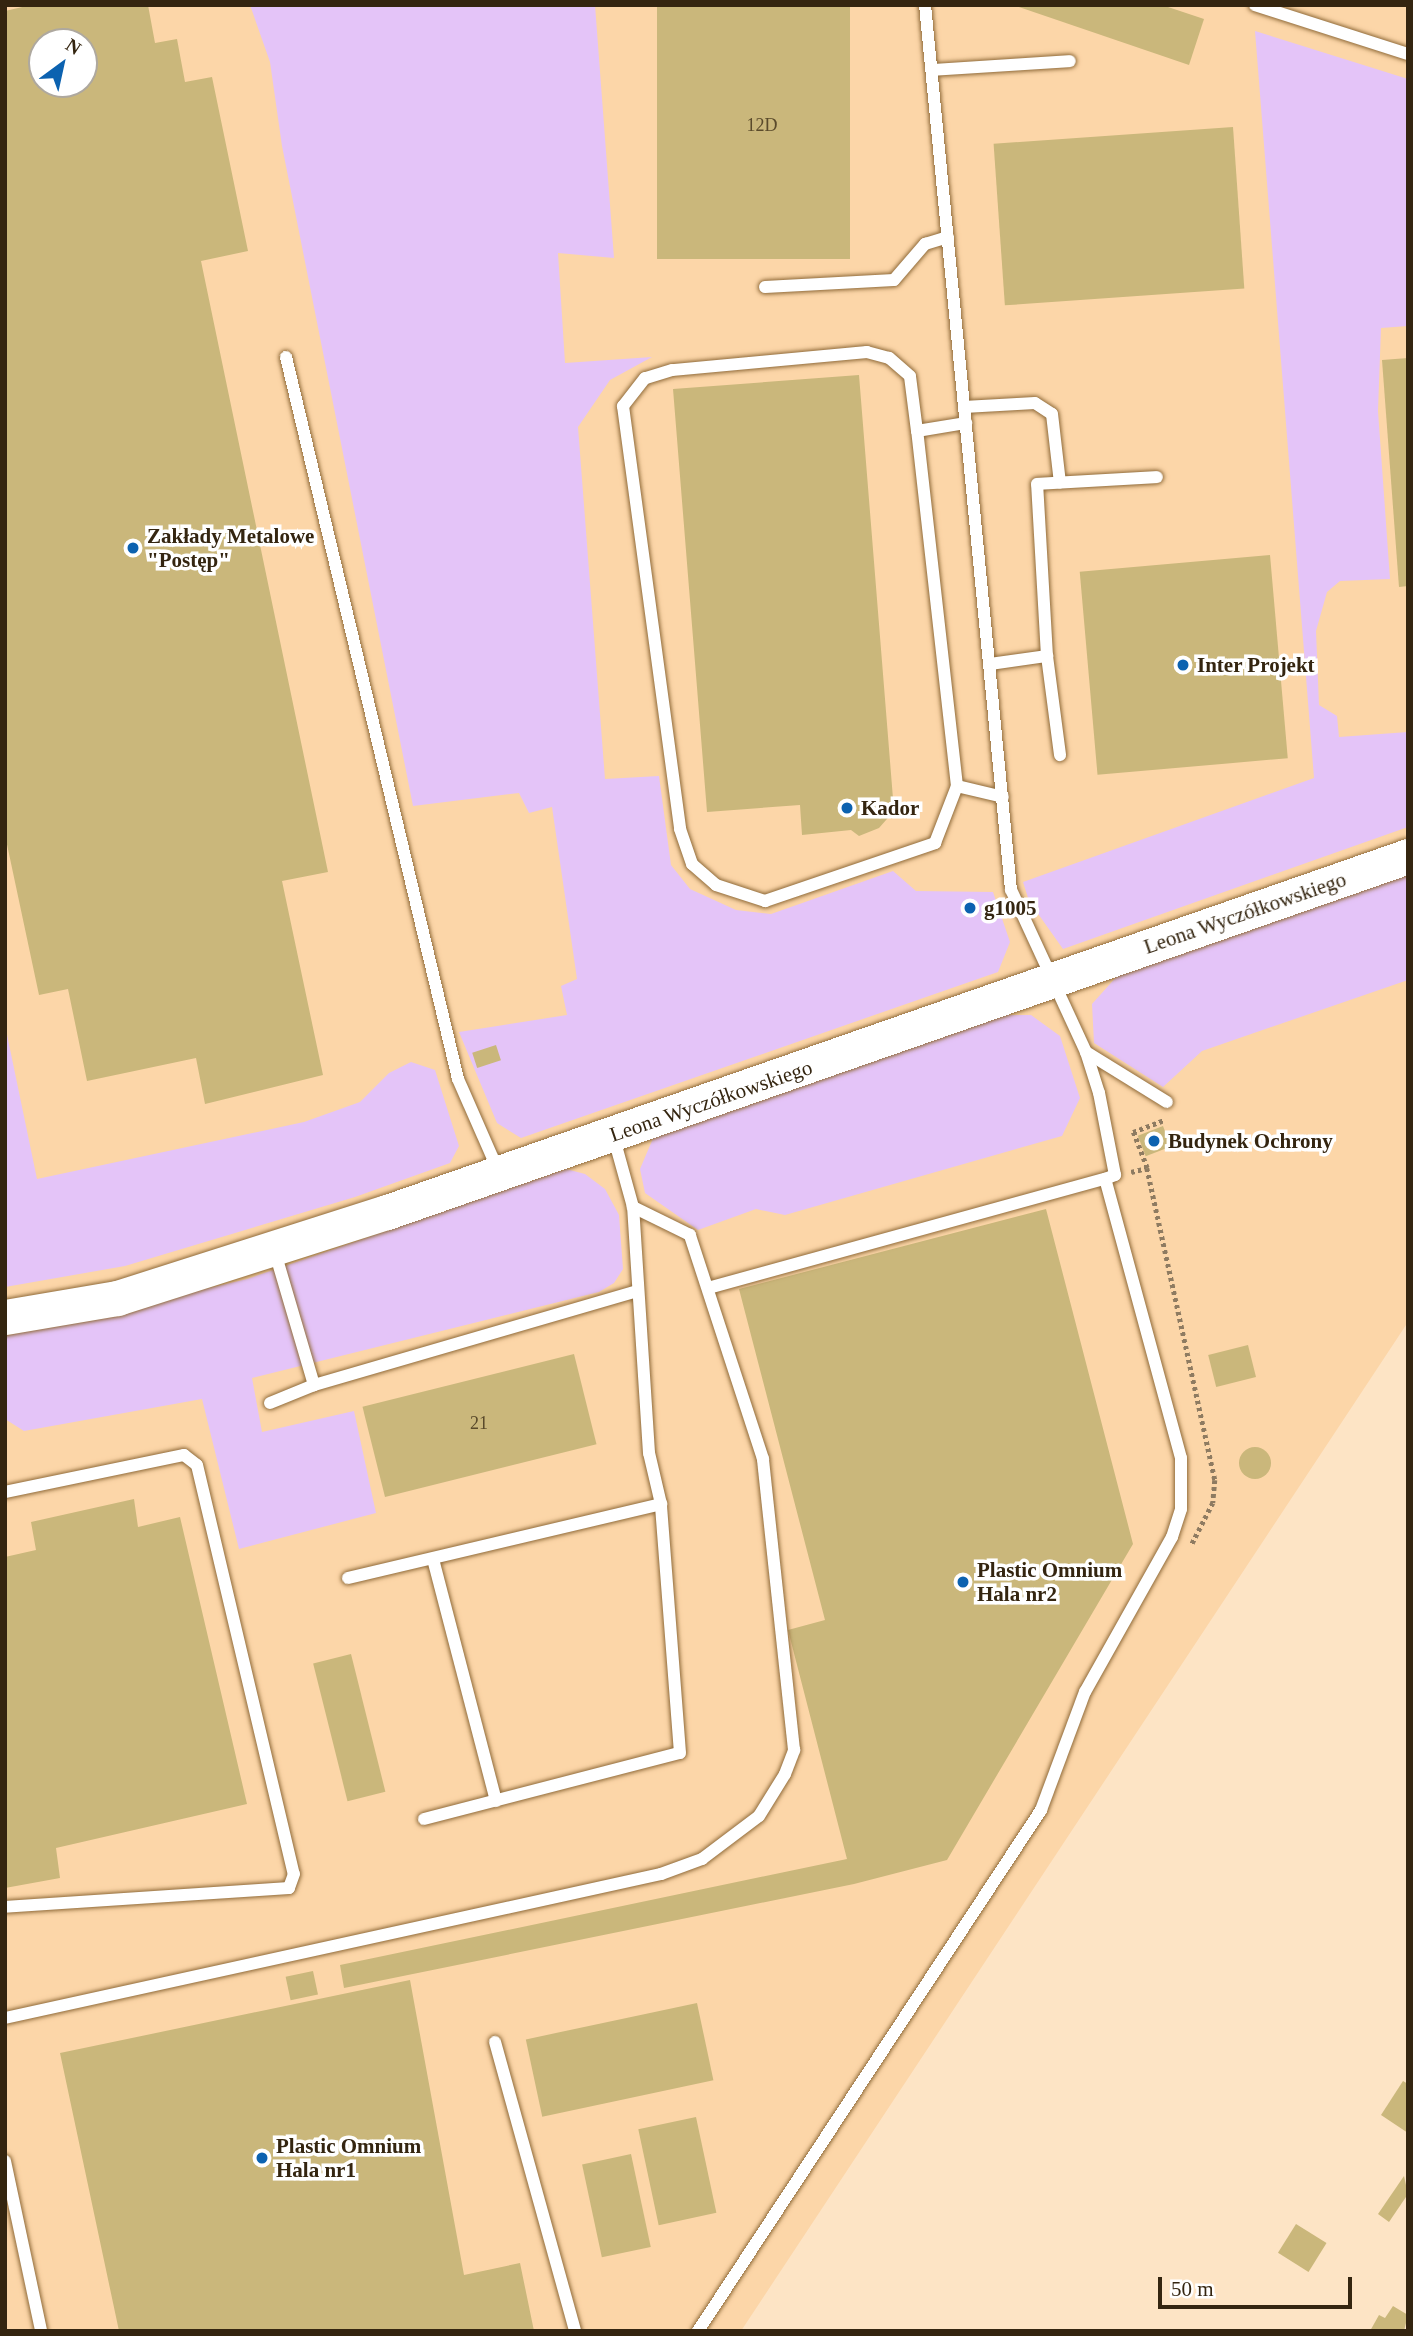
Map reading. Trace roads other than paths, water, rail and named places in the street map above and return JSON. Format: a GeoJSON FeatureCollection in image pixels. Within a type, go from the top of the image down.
{"type":"FeatureCollection","features":[{"type":"Feature","properties":{"kind":"street","name":"Leona Wyczółkowskiego"},"geometry":{"type":"LineString","coordinates":[[5,1317],[117,1298],[274,1248],[613,1135],[1408,856]]}},
{"type":"Feature","properties":{"kind":"lane"},"geometry":{"type":"LineString","coordinates":[[708,1288],[1105,1180],[1115,1175],[1086,1052],[1012,890],[925,5]]}},
{"type":"Feature","properties":{"kind":"lane"},"geometry":{"type":"LineString","coordinates":[[1255,5],[1408,54]]}},
{"type":"Feature","properties":{"kind":"lane"},"geometry":{"type":"LineString","coordinates":[[932,70],[1070,61]]}},
{"type":"Feature","properties":{"kind":"lane"},"geometry":{"type":"LineString","coordinates":[[765,287],[894,280],[925,244],[948,237]]}},
{"type":"Feature","properties":{"kind":"lane"},"geometry":{"type":"LineString","coordinates":[[867,352],[889,358],[910,376],[916,431],[957,786],[935,844],[765,901],[716,886],[692,864],[680,829],[623,407],[645,378],[672,370],[867,352]]}},
{"type":"Feature","properties":{"kind":"lane"},"geometry":{"type":"LineString","coordinates":[[286,357],[458,1079],[499,1174]]}},
{"type":"Feature","properties":{"kind":"lane"},"geometry":{"type":"LineString","coordinates":[[964,407],[1035,403],[1052,414],[1059,483]]}},
{"type":"Feature","properties":{"kind":"lane"},"geometry":{"type":"LineString","coordinates":[[916,431],[966,423]]}},
{"type":"Feature","properties":{"kind":"lane"},"geometry":{"type":"LineString","coordinates":[[1060,755],[1047,656],[1037,484],[1157,477]]}},
{"type":"Feature","properties":{"kind":"lane"},"geometry":{"type":"LineString","coordinates":[[990,664],[1047,656]]}},
{"type":"Feature","properties":{"kind":"lane"},"geometry":{"type":"LineString","coordinates":[[957,786],[1003,797]]}},
{"type":"Feature","properties":{"kind":"lane"},"geometry":{"type":"LineString","coordinates":[[1086,1052],[1167,1102]]}},
{"type":"Feature","properties":{"kind":"lane"},"geometry":{"type":"LineString","coordinates":[[424,1819],[680,1753],[661,1504],[649,1453],[633,1208],[613,1135]]}},
{"type":"Feature","properties":{"kind":"lane"},"geometry":{"type":"LineString","coordinates":[[698,2331],[1041,1810],[1085,1692],[1172,1537],[1181,1509],[1181,1458],[1105,1180]]}},
{"type":"Feature","properties":{"kind":"lane"},"geometry":{"type":"LineString","coordinates":[[5,2018],[661,1874],[702,1859],[759,1815],[785,1774],[794,1750],[763,1460],[690,1235],[633,1208]]}},
{"type":"Feature","properties":{"kind":"lane"},"geometry":{"type":"LineString","coordinates":[[274,1248],[314,1385]]}},
{"type":"Feature","properties":{"kind":"lane"},"geometry":{"type":"LineString","coordinates":[[270,1403],[314,1385],[638,1291]]}},
{"type":"Feature","properties":{"kind":"lane"},"geometry":{"type":"LineString","coordinates":[[5,1492],[184,1455],[197,1465],[294,1874],[289,1888],[5,1907]]}},
{"type":"Feature","properties":{"kind":"lane"},"geometry":{"type":"LineString","coordinates":[[348,1578],[661,1504]]}},
{"type":"Feature","properties":{"kind":"lane"},"geometry":{"type":"LineString","coordinates":[[433,1559],[496,1801]]}},
{"type":"Feature","properties":{"kind":"lane"},"geometry":{"type":"LineString","coordinates":[[495,2042],[575,2331]]}},
{"type":"Feature","properties":{"kind":"lane"},"geometry":{"type":"LineString","coordinates":[[5,2161],[41,2331]]}},
{"type":"Feature","properties":{"kind":"place","name":"Zakłady Metalowe \"Postęp\""},"geometry":{"type":"Point","coordinates":[133,548]}},
{"type":"Feature","properties":{"kind":"place","name":"Inter Projekt"},"geometry":{"type":"Point","coordinates":[1183,665]}},
{"type":"Feature","properties":{"kind":"place","name":"Kador"},"geometry":{"type":"Point","coordinates":[847,808]}},
{"type":"Feature","properties":{"kind":"place","name":"g1005"},"geometry":{"type":"Point","coordinates":[970,908]}},
{"type":"Feature","properties":{"kind":"place","name":"Budynek Ochrony"},"geometry":{"type":"Point","coordinates":[1154,1141]}},
{"type":"Feature","properties":{"kind":"place","name":"Plastic Omnium Hala nr2"},"geometry":{"type":"Point","coordinates":[963,1582]}},
{"type":"Feature","properties":{"kind":"place","name":"Plastic Omnium Hala nr1"},"geometry":{"type":"Point","coordinates":[262,2158]}}]}
